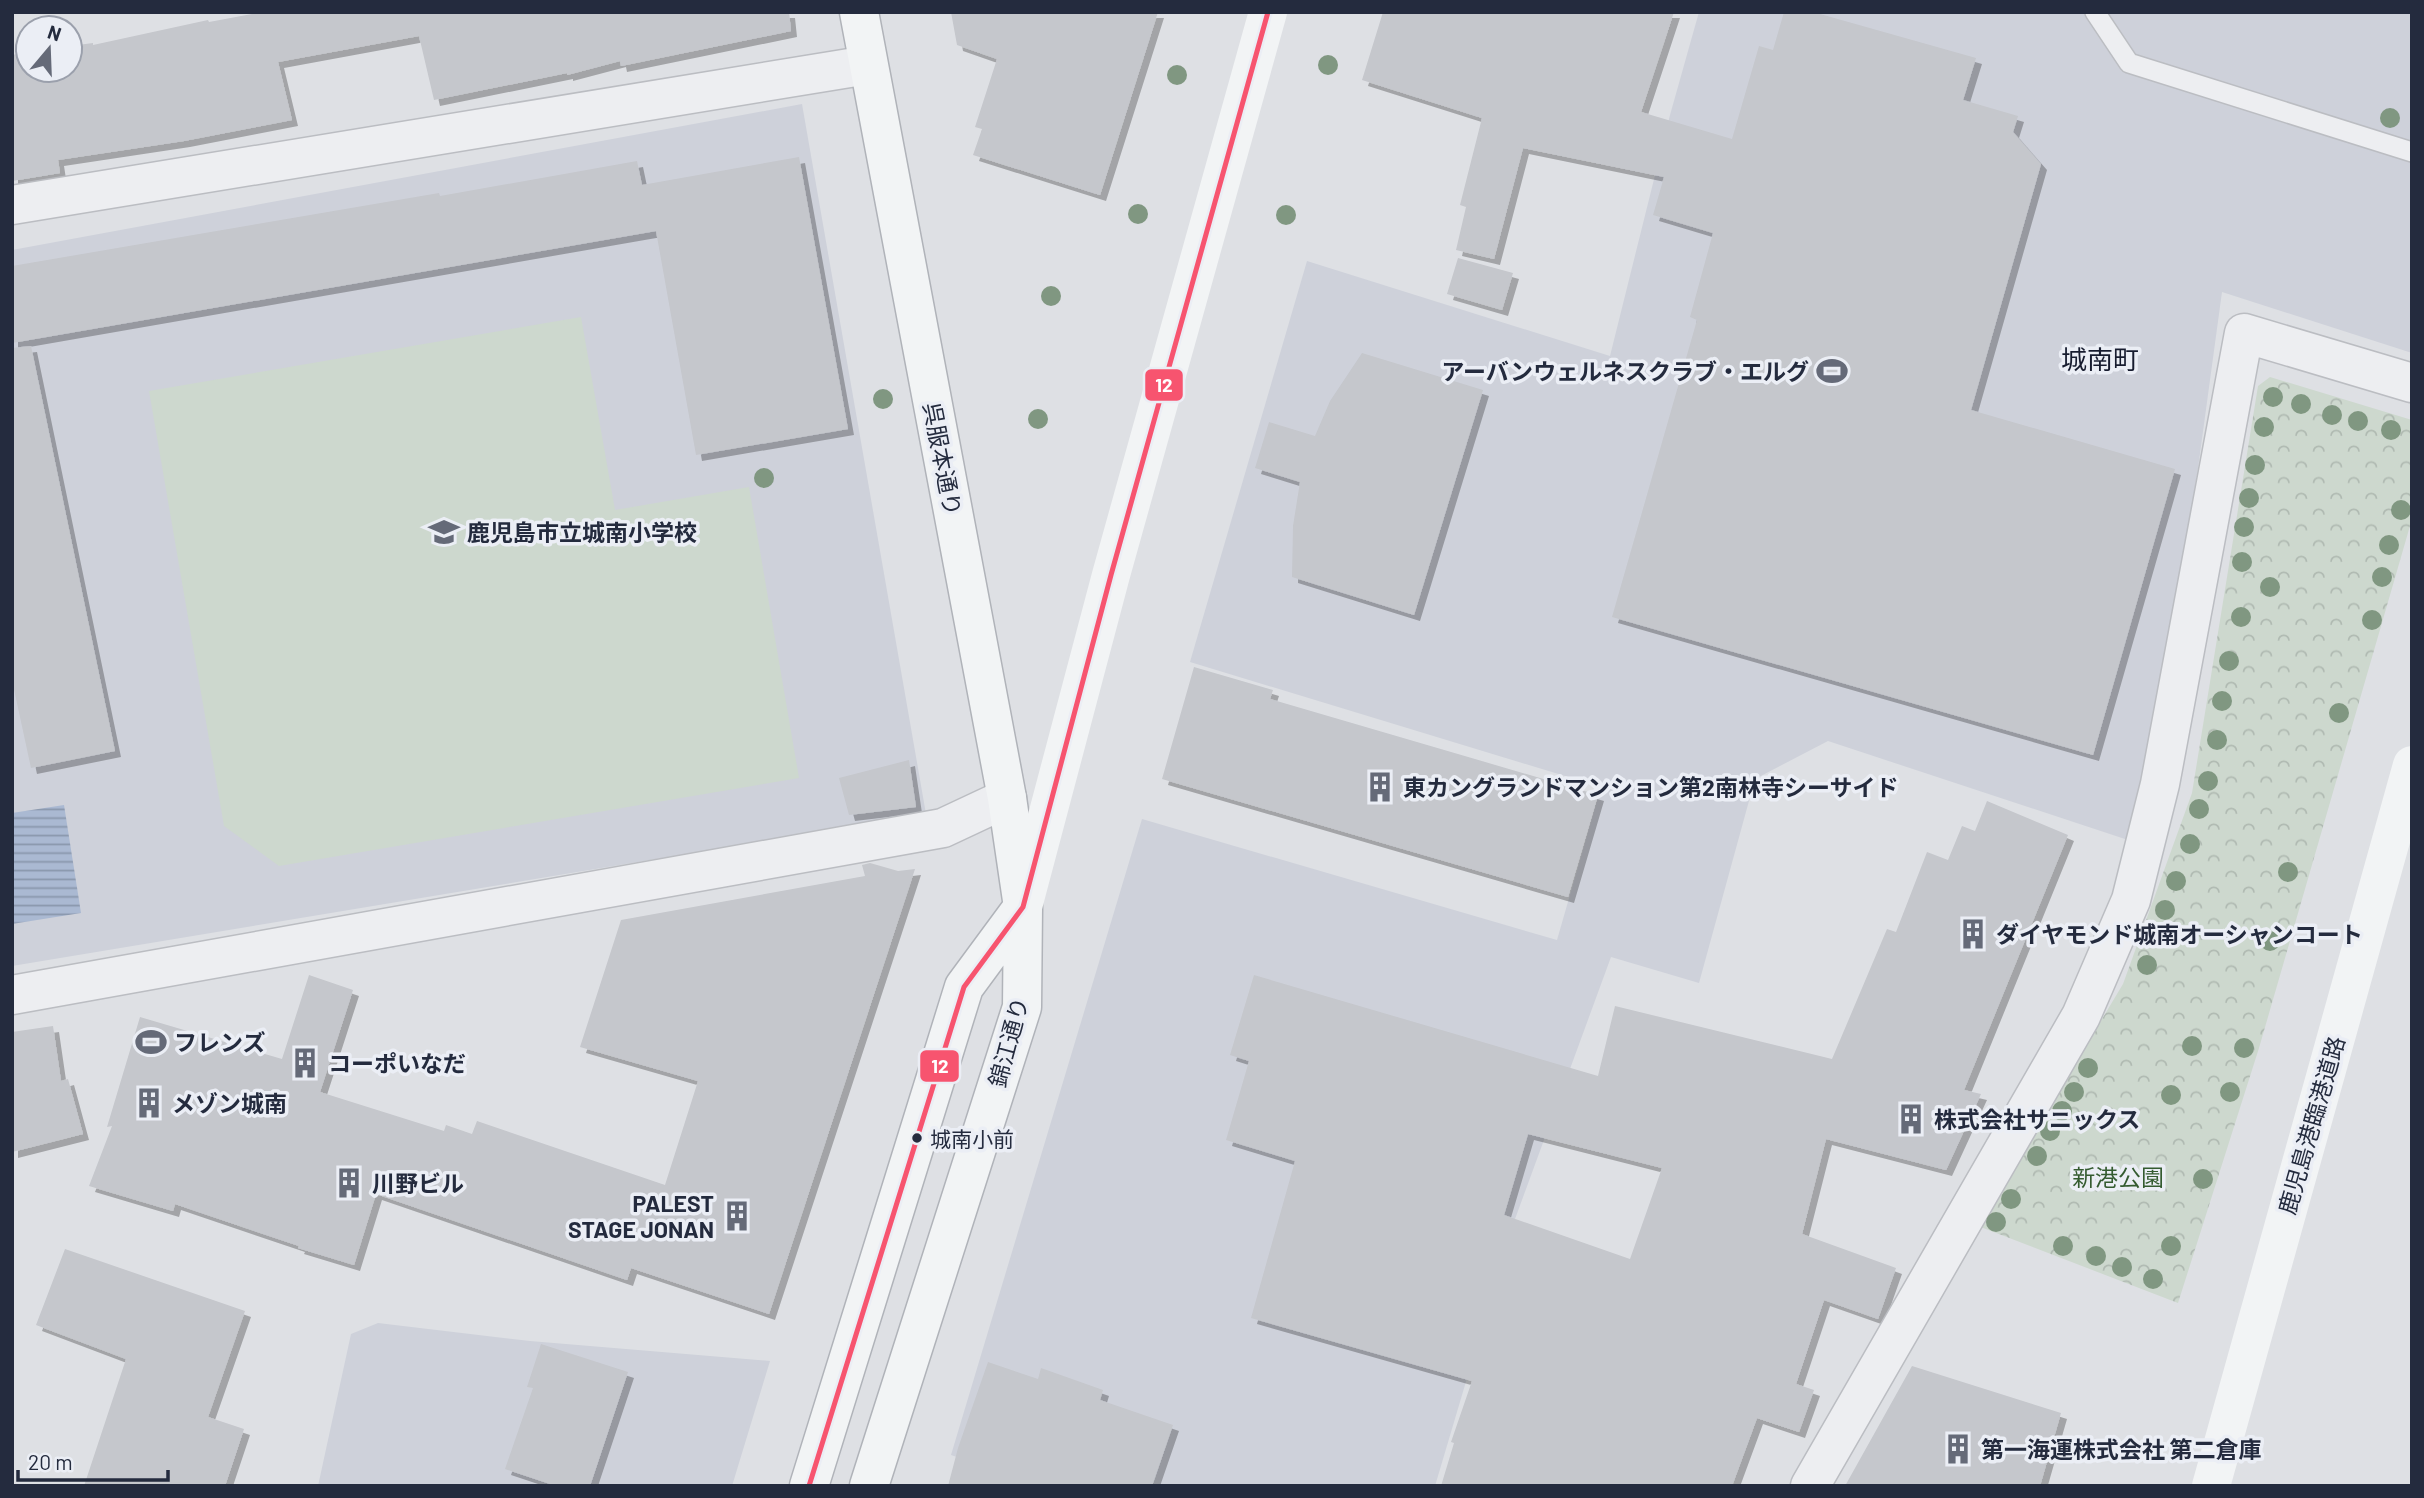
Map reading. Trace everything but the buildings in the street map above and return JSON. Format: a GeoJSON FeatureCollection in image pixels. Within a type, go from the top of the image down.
{"type":"FeatureCollection","features":[{"type":"Feature","properties":{"kind":"main road","name":"呉服本通り"},"geometry":{"type":"LineString","coordinates":[[859,12],[1007,798],[1023,907]]}},
{"type":"Feature","properties":{"kind":"main road"},"geometry":{"type":"LineString","coordinates":[[809,1486],[964,987],[1023,907],[1111,575],[1268,12]]}},
{"type":"Feature","properties":{"kind":"main road","name":"鹿児島港臨港道路"},"geometry":{"type":"LineString","coordinates":[[2211,1486],[2412,765]]}},
{"type":"Feature","properties":{"kind":"main road","name":"錦江通り"},"geometry":{"type":"LineString","coordinates":[[869,1486],[1022,1007],[1023,907]]}},
{"type":"Feature","properties":{"kind":"street"},"geometry":{"type":"LineString","coordinates":[[12,205],[868,65]]}},
{"type":"Feature","properties":{"kind":"street"},"geometry":{"type":"LineString","coordinates":[[1810,1486],[2081,1016],[2132,900],[2160,784],[2244,333],[2412,383]]}},
{"type":"Feature","properties":{"kind":"street"},"geometry":{"type":"LineString","coordinates":[[12,995],[943,828],[1007,798]]}},
{"type":"Feature","properties":{"kind":"lane"},"geometry":{"type":"LineString","coordinates":[[2095,12],[2129,63],[2412,152]]}},
{"type":"Feature","properties":{"kind":"shaded area"},"geometry":{"type":"Polygon","coordinates":[[[1699,12],[2412,12],[2412,353],[2222,292],[2198,468],[2142,811],[2131,841],[1828,741],[1755,779],[1699,983],[1611,957],[1511,1230],[1435,1486],[1042,1486],[951,1455],[1142,819],[1557,940],[1601,787],[1190,662],[1307,261],[1610,356],[1670,115],[1699,12]]]}},
{"type":"Feature","properties":{"kind":"shaded area","name":"鹿児島市立城南小学校"},"geometry":{"type":"Polygon","coordinates":[[[802,104],[926,814],[12,966],[12,250],[802,104]]]}},
{"type":"Feature","properties":{"kind":"shaded area"},"geometry":{"type":"Polygon","coordinates":[[[378,1323],[530,1341],[770,1361],[732,1486],[318,1486],[351,1334],[378,1323]]]}},
{"type":"Feature","properties":{"kind":"green space"},"geometry":{"type":"Polygon","coordinates":[[[581,317],[615,510],[749,487],[799,778],[279,866],[224,826],[149,391],[581,317]]]}},
{"type":"Feature","properties":{"kind":"green space","name":"新港公園"},"geometry":{"type":"Polygon","coordinates":[[[2270,377],[2412,420],[2412,519],[2259,1048],[2178,1303],[1978,1226],[2123,984],[2192,793],[2258,386],[2270,377]]]}},
{"type":"Feature","properties":{"kind":"water"},"geometry":{"type":"Polygon","coordinates":[[[64,805],[81,913],[12,924],[12,813],[64,805]]]}},
{"type":"Feature","properties":{"kind":"transit line","name":"12"},"geometry":{"type":"LineString","coordinates":[[809,1486],[964,987],[1023,907],[1111,575],[1268,12]]}},
{"type":"Feature","properties":{"kind":"place","name":"アーバンウェルネスクラブ・エルグ"},"geometry":{"type":"Point","coordinates":[1832,371]}},
{"type":"Feature","properties":{"kind":"place","name":"鹿児島市立城南小学校"},"geometry":{"type":"Point","coordinates":[444,532]}},
{"type":"Feature","properties":{"kind":"place","name":"東カングランドマンション第2南林寺シーサイド"},"geometry":{"type":"Point","coordinates":[1380,787]}},
{"type":"Feature","properties":{"kind":"place","name":"ダイヤモンド城南オーシャンコート"},"geometry":{"type":"Point","coordinates":[1973,934]}},
{"type":"Feature","properties":{"kind":"place","name":"フレンズ"},"geometry":{"type":"Point","coordinates":[151,1042]}},
{"type":"Feature","properties":{"kind":"place","name":"コーポいなだ"},"geometry":{"type":"Point","coordinates":[305,1063]}},
{"type":"Feature","properties":{"kind":"place","name":"メゾン城南"},"geometry":{"type":"Point","coordinates":[149,1103]}},
{"type":"Feature","properties":{"kind":"place","name":"株式会社サニックス"},"geometry":{"type":"Point","coordinates":[1911,1119]}},
{"type":"Feature","properties":{"kind":"place","name":"城南小前"},"geometry":{"type":"Point","coordinates":[917,1138]}},
{"type":"Feature","properties":{"kind":"place","name":"川野ビル"},"geometry":{"type":"Point","coordinates":[349,1183]}},
{"type":"Feature","properties":{"kind":"place","name":"PALEST STAGE JONAN"},"geometry":{"type":"Point","coordinates":[737,1216]}},
{"type":"Feature","properties":{"kind":"place","name":"第一海運株式会社 第二倉庫"},"geometry":{"type":"Point","coordinates":[1958,1449]}},
{"type":"Feature","properties":{"kind":"district","name":"城南町"},"geometry":{"type":"Point","coordinates":[2100,358]}}]}
